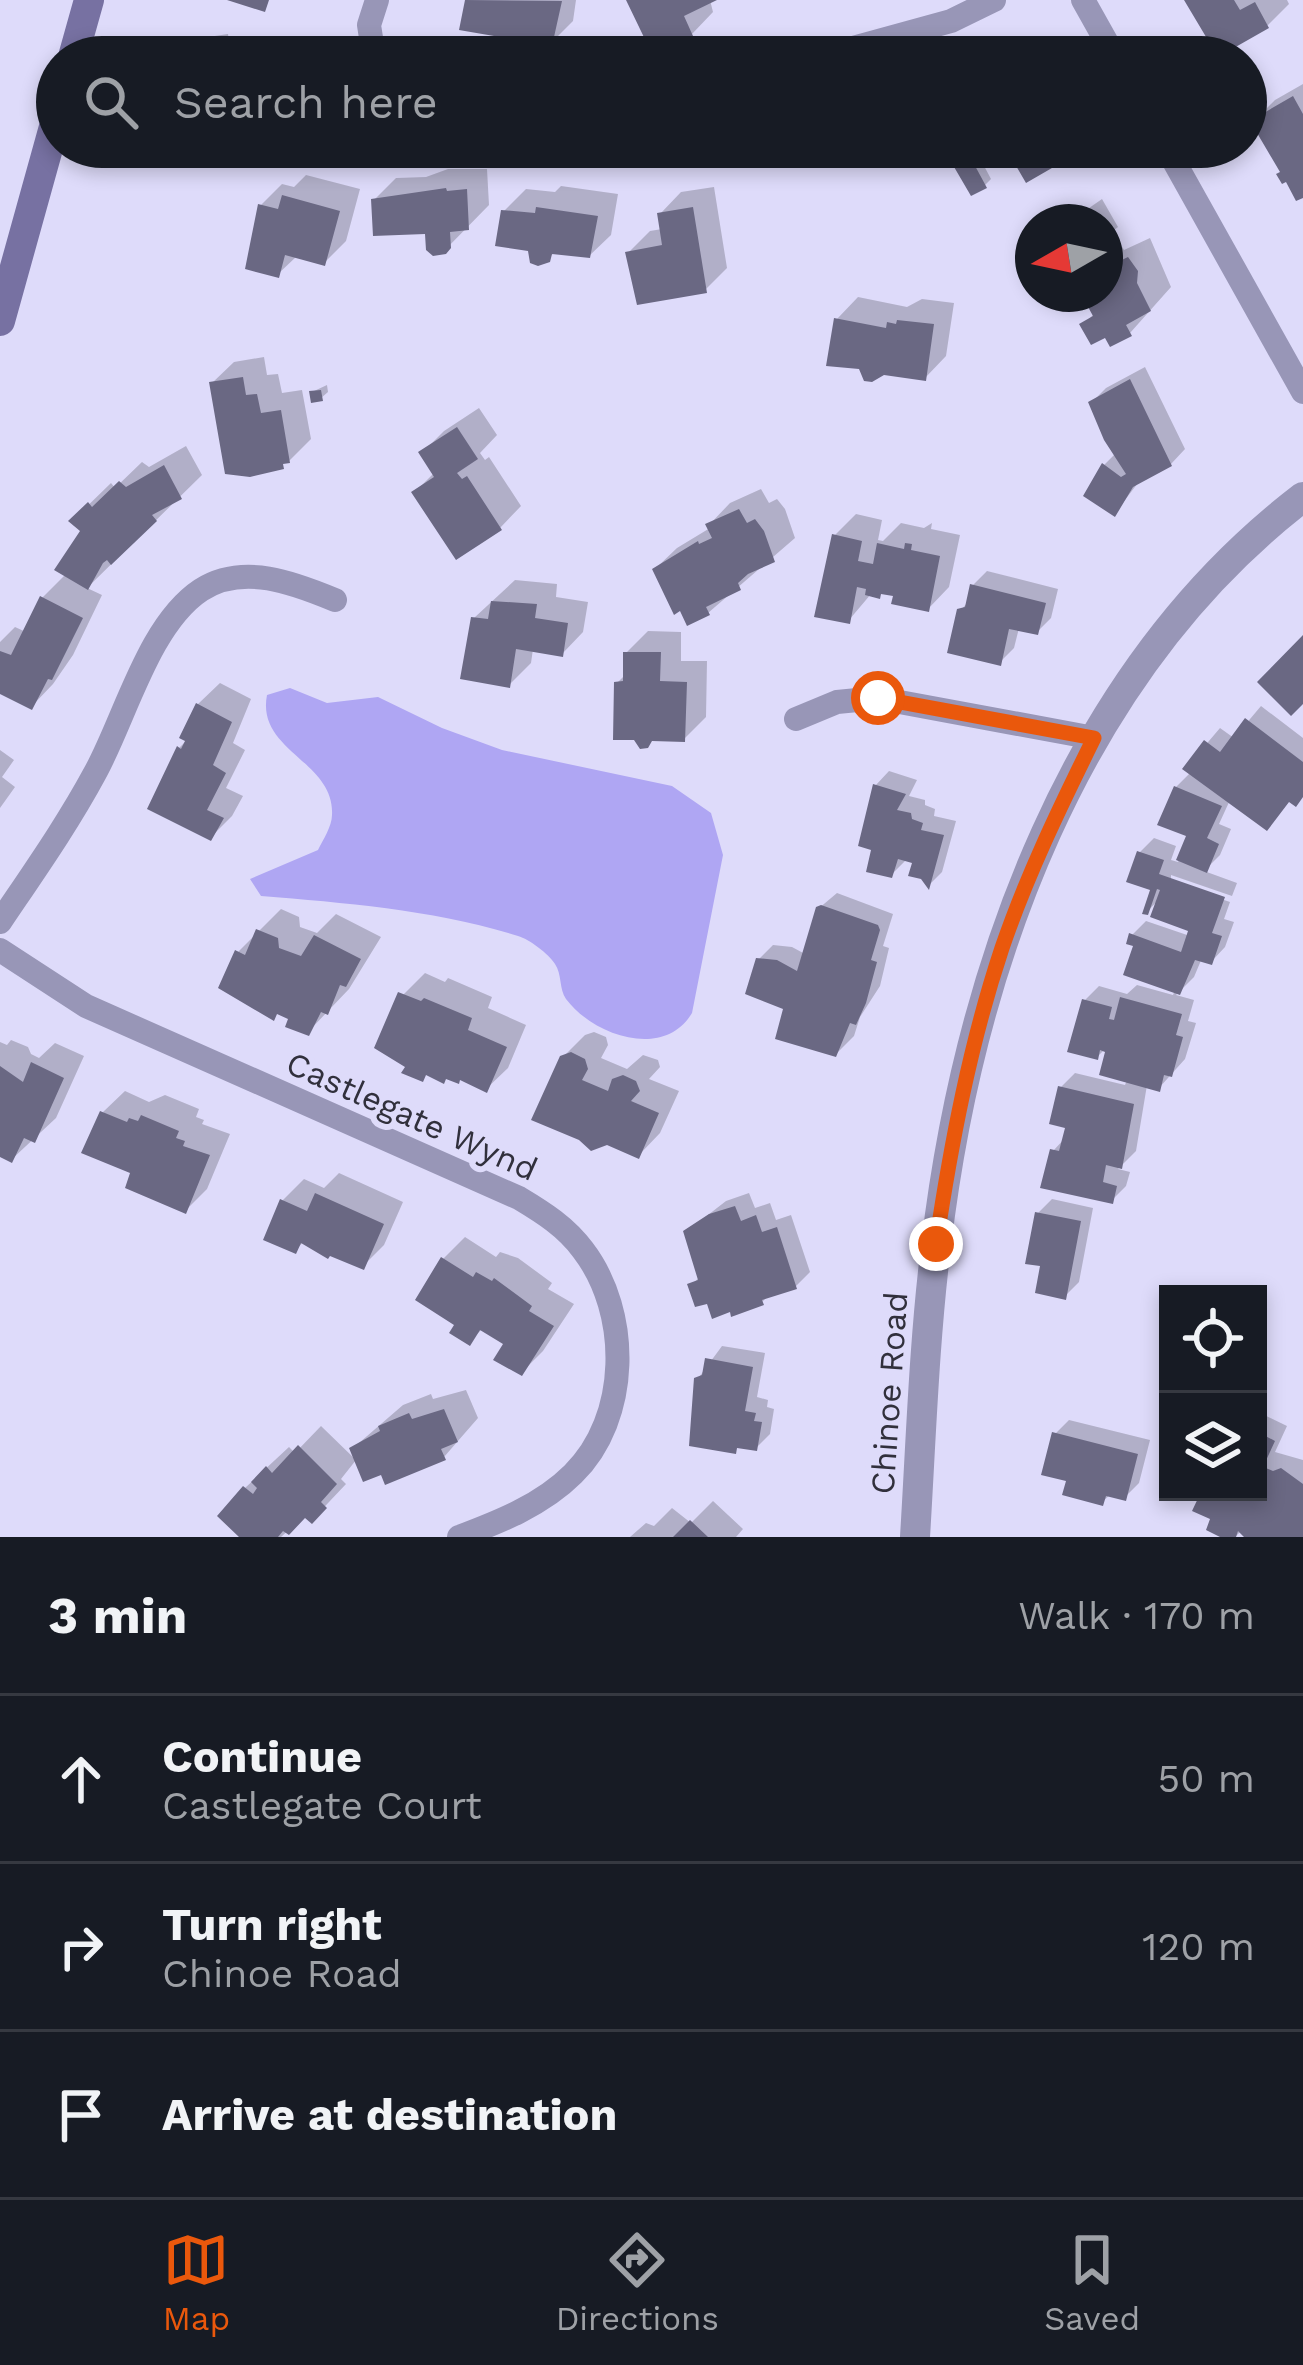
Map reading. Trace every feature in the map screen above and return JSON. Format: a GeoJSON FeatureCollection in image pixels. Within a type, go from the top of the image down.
{"type":"FeatureCollection","features":[{"type":"Feature","properties":{"kind":"main road"},"geometry":{"type":"LineString","coordinates":[[80,36],[89,0]]}},
{"type":"Feature","properties":{"kind":"main road"},"geometry":{"type":"LineString","coordinates":[[0,321],[43,168]]}},
{"type":"Feature","properties":{"kind":"street"},"geometry":{"type":"LineString","coordinates":[[371,36],[376,0]]}},
{"type":"Feature","properties":{"kind":"street"},"geometry":{"type":"LineString","coordinates":[[896,36],[951,21],[994,0]]}},
{"type":"Feature","properties":{"kind":"street"},"geometry":{"type":"LineString","coordinates":[[1083,0],[1103,36]]}},
{"type":"Feature","properties":{"kind":"street"},"geometry":{"type":"LineString","coordinates":[[1178,168],[1303,392]]}},
{"type":"Feature","properties":{"kind":"street","name":"Chinoe Road"},"geometry":{"type":"LineString","coordinates":[[915,1537],[936,1244],[969,1066],[1002,950],[1035,863],[1094,738],[1154,643],[1210,578],[1303,497]]}},
{"type":"Feature","properties":{"kind":"street"},"geometry":{"type":"LineString","coordinates":[[0,922],[72,815],[157,642],[182,607],[204,589],[229,579],[266,577],[334,600]]}},
{"type":"Feature","properties":{"kind":"street"},"geometry":{"type":"LineString","coordinates":[[796,719],[837,702],[878,698],[1094,738]]}},
{"type":"Feature","properties":{"kind":"street","name":"Castlegate Wynd"},"geometry":{"type":"LineString","coordinates":[[0,950],[86,1006],[519,1198],[551,1217],[587,1254],[614,1317],[618,1350],[608,1418],[594,1448],[553,1492],[459,1537]]}},
{"type":"Feature","properties":{"kind":"shaded area"},"geometry":{"type":"Polygon","coordinates":[[[290,688],[327,703],[378,697],[502,750],[672,786],[711,813],[723,855],[692,1013],[664,1036],[629,1038],[578,1012],[564,995],[552,960],[523,938],[423,914],[261,896],[250,879],[318,850],[332,819],[330,797],[322,781],[273,730],[267,714],[267,695],[290,688]]]}},
{"type":"Feature","properties":{"kind":"building"},"geometry":{"type":"Polygon","coordinates":[[[227,0],[269,0],[265,12],[227,0]]]}},
{"type":"Feature","properties":{"kind":"building"},"geometry":{"type":"Polygon","coordinates":[[[465,0],[562,1],[554,36],[494,36],[459,30],[465,0]]]}},
{"type":"Feature","properties":{"kind":"building"},"geometry":{"type":"Polygon","coordinates":[[[626,0],[717,0],[684,16],[693,36],[643,36],[626,0]]]}},
{"type":"Feature","properties":{"kind":"building"},"geometry":{"type":"Polygon","coordinates":[[[1184,0],[1234,0],[1240,10],[1255,2],[1269,28],[1255,36],[1205,36],[1184,0]]]}},
{"type":"Feature","properties":{"kind":"building"},"geometry":{"type":"Polygon","coordinates":[[[1293,96],[1303,114],[1303,198],[1296,201],[1276,174],[1280,172],[1267,150],[1267,111],[1293,96]]]}},
{"type":"Feature","properties":{"kind":"building"},"geometry":{"type":"Polygon","coordinates":[[[955,168],[976,168],[987,188],[971,196],[955,168]]]}},
{"type":"Feature","properties":{"kind":"building"},"geometry":{"type":"Polygon","coordinates":[[[1017,168],[1052,168],[1026,183],[1017,168]]]}},
{"type":"Feature","properties":{"kind":"building"},"geometry":{"type":"Polygon","coordinates":[[[467,189],[469,230],[450,232],[451,248],[446,254],[433,256],[426,250],[425,234],[373,236],[371,199],[467,189]]]}},
{"type":"Feature","properties":{"kind":"building"},"geometry":{"type":"Polygon","coordinates":[[[282,195],[340,211],[325,266],[285,255],[279,278],[245,269],[258,204],[278,209],[282,195]]]}},
{"type":"Feature","properties":{"kind":"building"},"geometry":{"type":"Polygon","coordinates":[[[536,207],[598,216],[590,258],[552,254],[550,262],[538,266],[530,263],[528,251],[495,246],[501,210],[535,213],[536,207]]]}},
{"type":"Feature","properties":{"kind":"building"},"geometry":{"type":"Polygon","coordinates":[[[693,207],[707,293],[637,305],[625,252],[662,245],[657,213],[693,207]]]}},
{"type":"Feature","properties":{"kind":"building"},"geometry":{"type":"Polygon","coordinates":[[[1128,257],[1138,271],[1137,283],[1151,311],[1126,325],[1132,336],[1110,347],[1105,338],[1091,345],[1079,324],[1093,316],[1091,312],[1123,312],[1123,259],[1128,257]]]}},
{"type":"Feature","properties":{"kind":"building"},"geometry":{"type":"Polygon","coordinates":[[[834,318],[886,328],[887,322],[896,324],[897,320],[934,324],[926,381],[884,375],[864,381],[859,369],[826,366],[834,318]]]}},
{"type":"Feature","properties":{"kind":"building"},"geometry":{"type":"Polygon","coordinates":[[[243,377],[246,395],[257,394],[261,413],[281,410],[290,463],[283,464],[284,469],[250,477],[225,474],[209,382],[243,377]]]}},
{"type":"Feature","properties":{"kind":"building"},"geometry":{"type":"Polygon","coordinates":[[[1130,379],[1172,466],[1133,487],[1115,517],[1083,496],[1102,463],[1121,477],[1126,474],[1088,402],[1130,379]]]}},
{"type":"Feature","properties":{"kind":"building"},"geometry":{"type":"Polygon","coordinates":[[[321,390],[323,401],[311,403],[309,391],[321,390]]]}},
{"type":"Feature","properties":{"kind":"building"},"geometry":{"type":"Polygon","coordinates":[[[457,427],[478,459],[457,473],[462,479],[467,476],[502,530],[456,560],[411,492],[434,477],[418,452],[457,427]]]}},
{"type":"Feature","properties":{"kind":"building"},"geometry":{"type":"Polygon","coordinates":[[[164,465],[182,499],[152,515],[157,521],[111,565],[107,560],[103,563],[88,590],[54,570],[80,531],[68,521],[88,502],[92,507],[119,481],[126,487],[164,465]]]}},
{"type":"Feature","properties":{"kind":"building"},"geometry":{"type":"Polygon","coordinates":[[[739,509],[747,523],[755,519],[764,531],[775,562],[748,574],[738,583],[741,590],[706,607],[710,615],[687,626],[680,611],[674,615],[652,569],[698,541],[712,538],[705,524],[739,509]]]}},
{"type":"Feature","properties":{"kind":"building"},"geometry":{"type":"Polygon","coordinates":[[[832,534],[862,541],[858,561],[873,564],[877,543],[904,549],[905,543],[912,544],[911,550],[940,556],[929,612],[891,604],[893,596],[865,595],[866,589],[857,587],[850,624],[814,617],[832,534]]]}},
{"type":"Feature","properties":{"kind":"building"},"geometry":{"type":"Polygon","coordinates":[[[970,584],[1046,603],[1038,635],[1009,629],[1001,666],[947,653],[957,609],[965,607],[970,584]]]}},
{"type":"Feature","properties":{"kind":"building"},"geometry":{"type":"Polygon","coordinates":[[[40,596],[83,618],[32,710],[0,694],[0,651],[11,655],[40,596]]]}},
{"type":"Feature","properties":{"kind":"building"},"geometry":{"type":"Polygon","coordinates":[[[491,601],[537,604],[535,618],[568,623],[563,657],[516,649],[510,688],[460,679],[471,617],[488,619],[491,601]]]}},
{"type":"Feature","properties":{"kind":"building"},"geometry":{"type":"Polygon","coordinates":[[[1303,635],[1303,704],[1291,716],[1257,682],[1303,635]]]}},
{"type":"Feature","properties":{"kind":"building"},"geometry":{"type":"Polygon","coordinates":[[[623,652],[661,652],[660,681],[687,682],[685,742],[652,741],[648,748],[640,749],[634,740],[613,740],[614,682],[623,681],[623,652]]]}},
{"type":"Feature","properties":{"kind":"building"},"geometry":{"type":"Polygon","coordinates":[[[196,703],[232,722],[213,765],[226,773],[207,810],[224,818],[211,841],[147,809],[177,746],[181,749],[185,741],[179,738],[196,703]]]}},
{"type":"Feature","properties":{"kind":"building"},"geometry":{"type":"Polygon","coordinates":[[[1245,718],[1303,762],[1303,797],[1296,807],[1289,802],[1267,831],[1182,769],[1204,740],[1220,752],[1245,718]]]}},
{"type":"Feature","properties":{"kind":"building"},"geometry":{"type":"Polygon","coordinates":[[[873,784],[906,794],[897,810],[923,823],[921,830],[944,835],[929,890],[921,879],[908,876],[912,863],[898,859],[892,878],[866,872],[871,850],[858,846],[873,784]]]}},
{"type":"Feature","properties":{"kind":"building"},"geometry":{"type":"Polygon","coordinates":[[[1174,786],[1222,806],[1207,838],[1219,844],[1207,873],[1176,860],[1186,836],[1157,825],[1174,786]]]}},
{"type":"Feature","properties":{"kind":"building"},"geometry":{"type":"Polygon","coordinates":[[[1137,851],[1164,860],[1159,874],[1225,897],[1212,933],[1222,936],[1212,965],[1195,960],[1180,995],[1123,975],[1133,946],[1126,944],[1129,933],[1181,952],[1188,931],[1150,917],[1160,890],[1148,915],[1142,914],[1150,890],[1126,882],[1137,851]]]}},
{"type":"Feature","properties":{"kind":"building"},"geometry":{"type":"Polygon","coordinates":[[[816,907],[878,925],[880,930],[866,1003],[856,1025],[850,1023],[836,1057],[775,1039],[783,1009],[745,994],[756,958],[777,960],[797,971],[816,907]]]}},
{"type":"Feature","properties":{"kind":"building"},"geometry":{"type":"Polygon","coordinates":[[[256,929],[278,938],[279,948],[301,956],[314,935],[361,959],[346,987],[340,985],[328,1015],[321,1012],[309,1036],[285,1027],[288,1019],[277,1014],[274,1021],[218,988],[235,950],[245,955],[256,929]]]}},
{"type":"Feature","properties":{"kind":"building"},"geometry":{"type":"Polygon","coordinates":[[[398,992],[472,1018],[468,1030],[507,1047],[487,1093],[460,1080],[459,1084],[446,1079],[444,1084],[426,1075],[423,1082],[401,1073],[405,1067],[374,1048],[398,992]]]}},
{"type":"Feature","properties":{"kind":"building"},"geometry":{"type":"Polygon","coordinates":[[[1120,997],[1182,1014],[1176,1035],[1183,1037],[1172,1077],[1164,1075],[1160,1092],[1099,1075],[1105,1052],[1100,1050],[1098,1060],[1067,1052],[1082,999],[1112,1007],[1109,1019],[1114,1020],[1120,997]]]}},
{"type":"Feature","properties":{"kind":"building"},"geometry":{"type":"Polygon","coordinates":[[[571,1052],[585,1059],[588,1069],[582,1080],[608,1091],[612,1079],[623,1075],[636,1081],[640,1091],[631,1101],[659,1113],[639,1159],[607,1145],[591,1151],[579,1140],[531,1120],[560,1056],[571,1052]]]}},
{"type":"Feature","properties":{"kind":"building"},"geometry":{"type":"Polygon","coordinates":[[[31,1062],[64,1078],[35,1143],[24,1138],[12,1163],[0,1157],[0,1066],[23,1082],[31,1062]]]}},
{"type":"Feature","properties":{"kind":"building"},"geometry":{"type":"Polygon","coordinates":[[[1058,1086],[1134,1104],[1122,1169],[1106,1165],[1103,1182],[1117,1186],[1113,1204],[1040,1188],[1050,1149],[1059,1151],[1065,1128],[1049,1124],[1058,1086]]]}},
{"type":"Feature","properties":{"kind":"building"},"geometry":{"type":"Polygon","coordinates":[[[100,1111],[127,1122],[129,1118],[138,1121],[141,1115],[179,1131],[176,1138],[185,1141],[183,1146],[210,1155],[186,1214],[125,1188],[130,1173],[81,1153],[100,1111]]]}},
{"type":"Feature","properties":{"kind":"building"},"geometry":{"type":"Polygon","coordinates":[[[315,1193],[384,1224],[364,1270],[328,1259],[301,1243],[296,1254],[263,1240],[280,1199],[307,1211],[315,1193]]]}},
{"type":"Feature","properties":{"kind":"building"},"geometry":{"type":"Polygon","coordinates":[[[735,1206],[741,1221],[756,1215],[762,1232],[777,1227],[797,1289],[731,1317],[730,1312],[712,1319],[707,1304],[695,1307],[687,1284],[698,1280],[683,1231],[709,1214],[735,1206]]]}},
{"type":"Feature","properties":{"kind":"building"},"geometry":{"type":"Polygon","coordinates":[[[1035,1212],[1081,1221],[1066,1300],[1035,1293],[1040,1266],[1025,1264],[1035,1212]]]}},
{"type":"Feature","properties":{"kind":"building"},"geometry":{"type":"Polygon","coordinates":[[[441,1257],[473,1277],[476,1272],[494,1278],[532,1306],[529,1311],[554,1326],[522,1376],[493,1360],[503,1344],[480,1330],[470,1346],[449,1333],[454,1325],[415,1300],[441,1257]]]}},
{"type":"Feature","properties":{"kind":"building"},"geometry":{"type":"Polygon","coordinates":[[[705,1358],[753,1367],[745,1411],[756,1413],[754,1421],[762,1422],[757,1451],[737,1448],[736,1454],[689,1446],[694,1378],[702,1375],[705,1358]]]}},
{"type":"Feature","properties":{"kind":"building"},"geometry":{"type":"Polygon","coordinates":[[[444,1409],[458,1442],[441,1449],[446,1460],[385,1485],[381,1475],[363,1482],[349,1448],[380,1431],[378,1426],[409,1413],[412,1419],[444,1409]]]}},
{"type":"Feature","properties":{"kind":"building"},"geometry":{"type":"Polygon","coordinates":[[[1052,1432],[1138,1454],[1126,1501],[1106,1496],[1103,1506],[1062,1495],[1066,1481],[1041,1475],[1052,1432]]]}},
{"type":"Feature","properties":{"kind":"building"},"geometry":{"type":"Polygon","coordinates":[[[298,1445],[337,1484],[321,1502],[327,1508],[312,1524],[305,1518],[289,1535],[283,1531],[278,1537],[239,1537],[217,1516],[243,1486],[253,1494],[257,1488],[251,1482],[266,1466],[272,1473],[298,1445]]]}},
{"type":"Feature","properties":{"kind":"building"},"geometry":{"type":"Polygon","coordinates":[[[1281,1468],[1303,1484],[1303,1537],[1244,1537],[1238,1531],[1236,1537],[1220,1537],[1206,1530],[1210,1519],[1192,1511],[1197,1501],[1267,1501],[1267,1469],[1281,1468]]]}},
{"type":"Feature","properties":{"kind":"building"},"geometry":{"type":"Polygon","coordinates":[[[690,1520],[708,1537],[673,1537],[690,1520]]]}},
{"type":"Feature","properties":{"kind":"route"},"geometry":{"type":"LineString","coordinates":[[878,698],[1094,738],[1043,842],[1002,950],[950,1149],[936,1244]]}}]}
